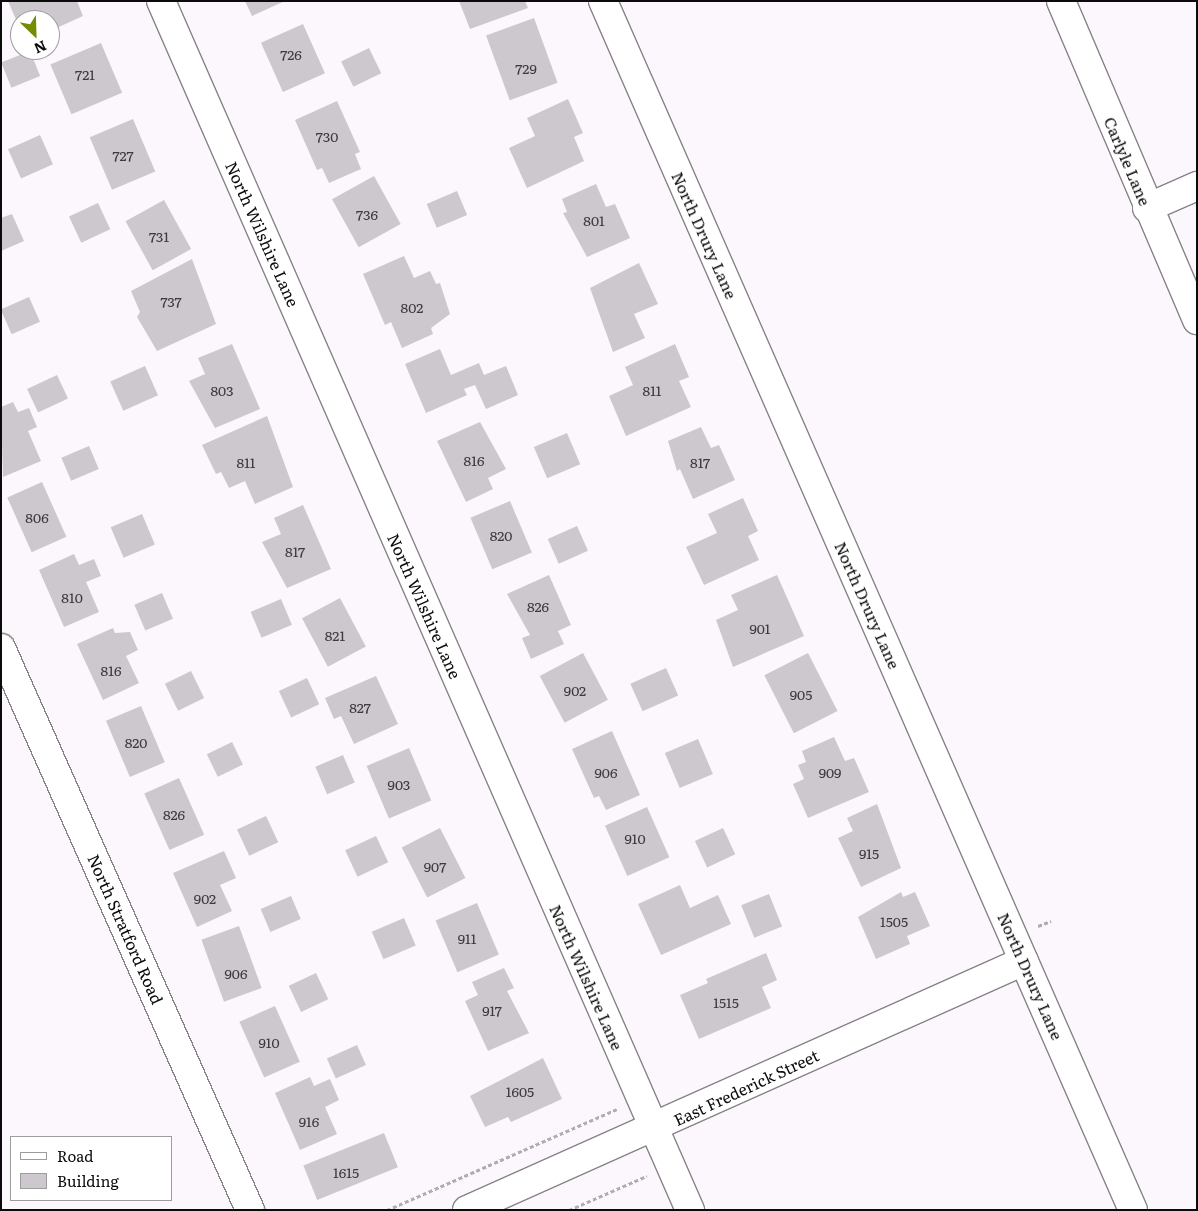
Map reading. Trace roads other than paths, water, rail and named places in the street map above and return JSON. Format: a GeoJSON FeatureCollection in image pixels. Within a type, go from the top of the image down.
{"type":"FeatureCollection","features":[{"type":"Feature","properties":{"kind":"street","name":"North Wilshire Lane"},"geometry":{"type":"LineString","coordinates":[[162,1],[690,1210]]}},
{"type":"Feature","properties":{"kind":"street","name":"North Drury Lane"},"geometry":{"type":"LineString","coordinates":[[603,1],[1133,1210]]}},
{"type":"Feature","properties":{"kind":"street","name":"Carlyle Lane"},"geometry":{"type":"LineString","coordinates":[[1061,1],[1147,208],[1197,320]]}},
{"type":"Feature","properties":{"kind":"street"},"geometry":{"type":"LineString","coordinates":[[1147,208],[1197,186]]}},
{"type":"Feature","properties":{"kind":"street","name":"North Stratford Road"},"geometry":{"type":"LineString","coordinates":[[1,648],[250,1210]]}},
{"type":"Feature","properties":{"kind":"street","name":"East Frederick Street"},"geometry":{"type":"LineString","coordinates":[[467,1210],[654,1130],[1024,961]]}}]}
